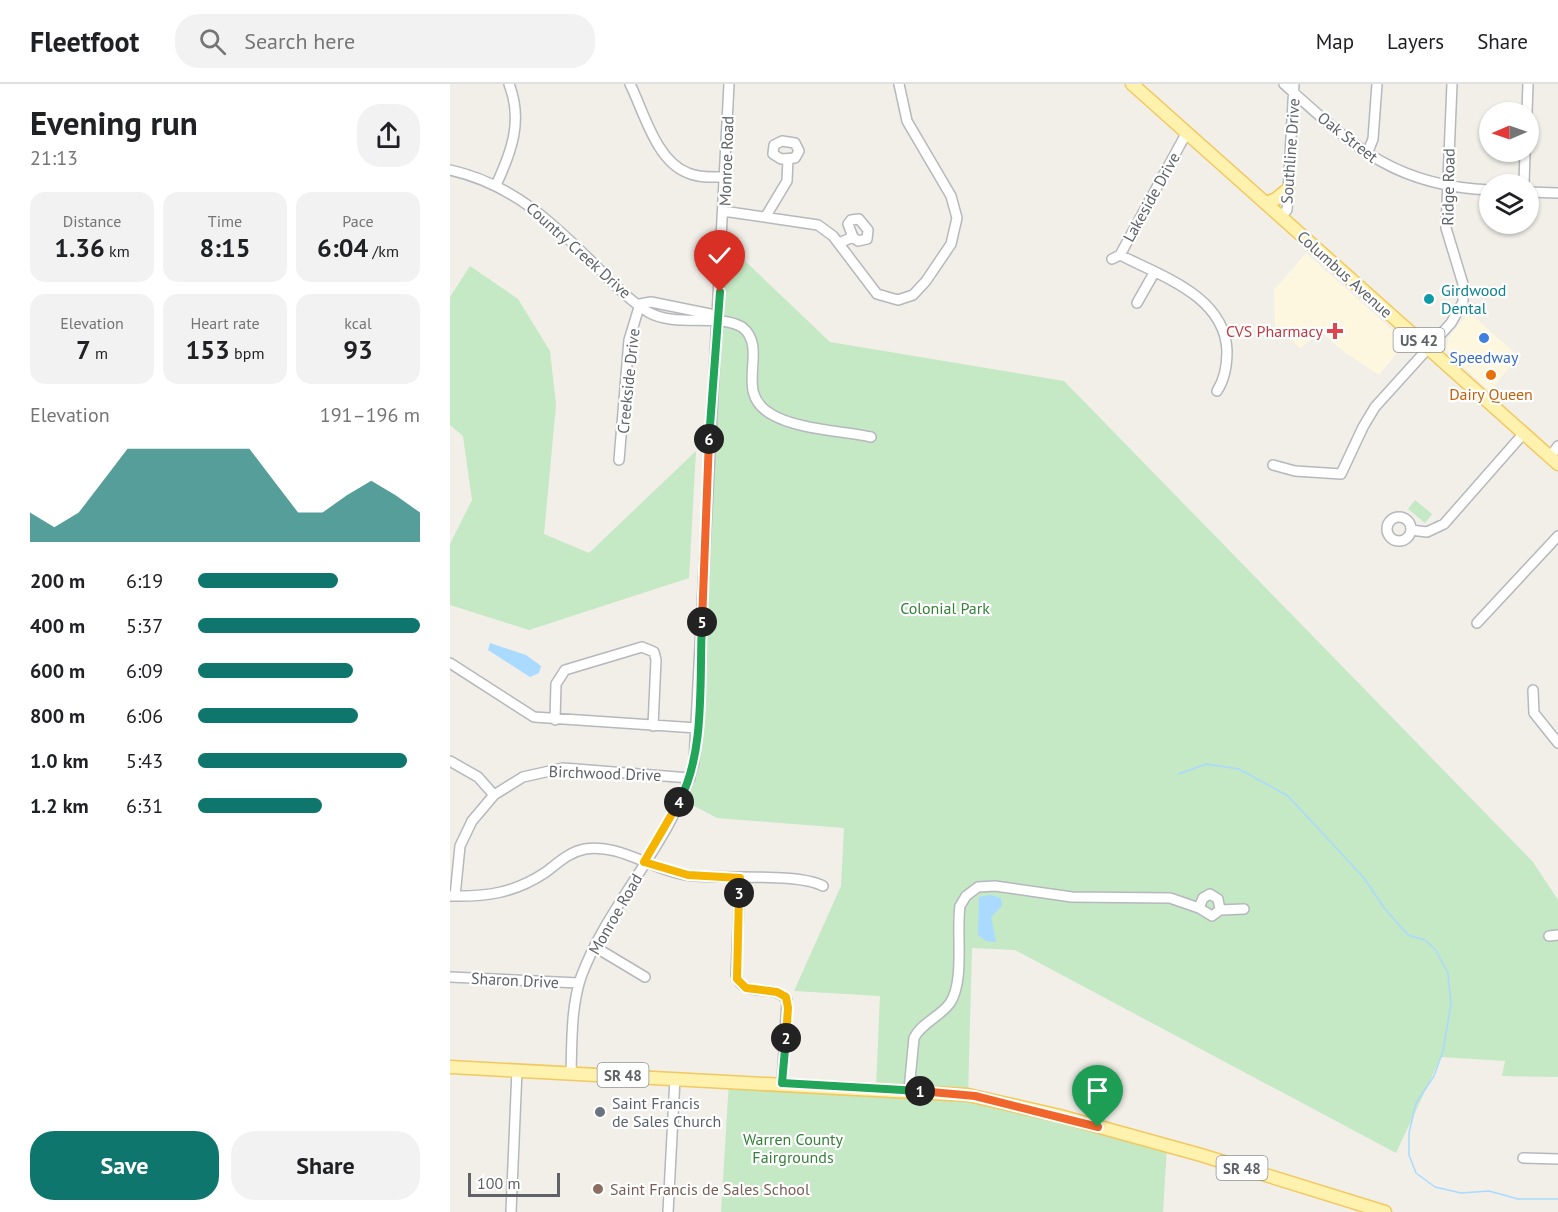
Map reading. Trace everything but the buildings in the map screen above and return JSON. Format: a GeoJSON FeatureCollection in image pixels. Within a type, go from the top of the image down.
{"type":"FeatureCollection","features":[{"type":"Feature","properties":{"kind":"main road","name":"Columbus Avenue"},"geometry":{"type":"LineString","coordinates":[[1132,84],[1554,461]]}},
{"type":"Feature","properties":{"kind":"main road"},"geometry":{"type":"LineString","coordinates":[[1266,203],[1276,199],[1288,189]]}},
{"type":"Feature","properties":{"kind":"main road","name":"SR 48"},"geometry":{"type":"LineString","coordinates":[[450,1067],[782,1083],[968,1095],[1060,1116],[1384,1212]]}},
{"type":"Feature","properties":{"kind":"street"},"geometry":{"type":"LineString","coordinates":[[496,185],[510,152],[516,129],[515,106],[509,84]]}},
{"type":"Feature","properties":{"kind":"street"},"geometry":{"type":"LineString","coordinates":[[630,84],[655,137],[676,165],[691,174],[725,177]]}},
{"type":"Feature","properties":{"kind":"street","name":"Monroe Road"},"geometry":{"type":"LineString","coordinates":[[571,1072],[573,1021],[579,983],[595,947],[690,778],[697,728],[710,411],[729,84]]}},
{"type":"Feature","properties":{"kind":"street"},"geometry":{"type":"LineString","coordinates":[[723,211],[814,223],[830,233],[839,243],[874,291],[885,297],[902,299],[921,288],[945,255],[955,235],[957,218],[954,205],[907,121],[899,84]]}},
{"type":"Feature","properties":{"kind":"street","name":"Oak Street"},"geometry":{"type":"LineString","coordinates":[[1284,84],[1294,88],[1367,154],[1398,171],[1447,187],[1479,189]]}},
{"type":"Feature","properties":{"kind":"street"},"geometry":{"type":"LineString","coordinates":[[1367,154],[1373,139],[1377,84]]}},
{"type":"Feature","properties":{"kind":"street","name":"Ridge Road"},"geometry":{"type":"LineString","coordinates":[[1273,465],[1288,470],[1341,474],[1358,436],[1376,407],[1458,314],[1464,293],[1447,237],[1452,84]]}},
{"type":"Feature","properties":{"kind":"street"},"geometry":{"type":"LineString","coordinates":[[1527,102],[1528,84]]}},
{"type":"Feature","properties":{"kind":"street","name":"Southline Drive"},"geometry":{"type":"LineString","coordinates":[[1281,216],[1287,210],[1294,88]]}},
{"type":"Feature","properties":{"kind":"street","name":"Lakeside Drive"},"geometry":{"type":"LineString","coordinates":[[1154,273],[1116,257],[1187,132]]}},
{"type":"Feature","properties":{"kind":"street"},"geometry":{"type":"LineString","coordinates":[[766,216],[787,181],[788,159]]}},
{"type":"Feature","properties":{"kind":"street","name":"Country Creek Drive"},"geometry":{"type":"LineString","coordinates":[[450,171],[496,185],[544,215],[614,285],[640,304],[651,302],[710,314],[717,321],[738,325],[749,334],[753,347],[753,393],[759,404],[769,413],[785,420],[871,437]]}},
{"type":"Feature","properties":{"kind":"street"},"geometry":{"type":"LineString","coordinates":[[1539,192],[1558,193]]}},
{"type":"Feature","properties":{"kind":"street"},"geometry":{"type":"LineString","coordinates":[[839,243],[853,237]]}},
{"type":"Feature","properties":{"kind":"street"},"geometry":{"type":"LineString","coordinates":[[1137,303],[1154,273],[1199,297],[1212,310],[1222,326],[1227,358],[1225,376],[1218,391]]}},
{"type":"Feature","properties":{"kind":"street","name":"Creekside Drive"},"geometry":{"type":"LineString","coordinates":[[619,460],[629,340],[640,304]]}},
{"type":"Feature","properties":{"kind":"street"},"geometry":{"type":"LineString","coordinates":[[1411,530],[1427,532],[1440,527],[1524,434]]}},
{"type":"Feature","properties":{"kind":"street"},"geometry":{"type":"LineString","coordinates":[[1554,461],[1558,446]]}},
{"type":"Feature","properties":{"kind":"street"},"geometry":{"type":"LineString","coordinates":[[1477,623],[1558,536]]}},
{"type":"Feature","properties":{"kind":"street"},"geometry":{"type":"LineString","coordinates":[[555,720],[556,684],[564,670],[642,647],[654,652],[656,660],[653,726]]}},
{"type":"Feature","properties":{"kind":"street"},"geometry":{"type":"LineString","coordinates":[[450,663],[524,712],[543,719],[697,728]]}},
{"type":"Feature","properties":{"kind":"street"},"geometry":{"type":"LineString","coordinates":[[1533,690],[1534,713],[1558,743]]}},
{"type":"Feature","properties":{"kind":"street"},"geometry":{"type":"LineString","coordinates":[[450,761],[478,777],[494,795]]}},
{"type":"Feature","properties":{"kind":"street","name":"Birchwood Drive"},"geometry":{"type":"LineString","coordinates":[[453,896],[463,837],[477,814],[494,795],[523,777],[556,769],[690,778]]}},
{"type":"Feature","properties":{"kind":"street"},"geometry":{"type":"LineString","coordinates":[[453,896],[485,897],[516,888],[566,856],[583,849],[606,849],[688,875],[797,880],[823,886]]}},
{"type":"Feature","properties":{"kind":"street"},"geometry":{"type":"LineString","coordinates":[[740,878],[736,975],[739,983],[746,988],[777,992],[788,1000],[782,1083]]}},
{"type":"Feature","properties":{"kind":"street"},"geometry":{"type":"LineString","coordinates":[[909,1090],[914,1038],[953,997],[957,981],[960,906],[966,896],[978,887],[994,886],[1072,897],[1170,898],[1198,908],[1212,916],[1220,910],[1244,909]]}},
{"type":"Feature","properties":{"kind":"street"},"geometry":{"type":"LineString","coordinates":[[1198,908],[1203,898],[1210,894],[1218,899],[1220,910]]}},
{"type":"Feature","properties":{"kind":"street"},"geometry":{"type":"LineString","coordinates":[[595,947],[645,977]]}},
{"type":"Feature","properties":{"kind":"street","name":"Sharon Drive"},"geometry":{"type":"LineString","coordinates":[[450,977],[579,983]]}},
{"type":"Feature","properties":{"kind":"street"},"geometry":{"type":"LineString","coordinates":[[511,1212],[517,1070]]}},
{"type":"Feature","properties":{"kind":"street"},"geometry":{"type":"LineString","coordinates":[[668,1212],[675,1078]]}},
{"type":"Feature","properties":{"kind":"street"},"geometry":{"type":"LineString","coordinates":[[1523,1158],[1558,1159]]}},
{"type":"Feature","properties":{"kind":"shaded area"},"geometry":{"type":"Polygon","coordinates":[[[1306,253],[1406,342],[1379,375],[1344,352],[1321,332],[1300,348],[1275,325],[1274,290],[1306,253]]]}},
{"type":"Feature","properties":{"kind":"shaded area"},"geometry":{"type":"Polygon","coordinates":[[[1469,312],[1518,356],[1490,392],[1447,351],[1448,338],[1469,312]]]}},
{"type":"Feature","properties":{"kind":"green space","name":"Colonial Park"},"geometry":{"type":"Polygon","coordinates":[[[722,239],[830,342],[1064,381],[1533,862],[1558,900],[1558,1077],[1502,1076],[1505,1061],[1441,1057],[1396,1153],[1015,950],[972,948],[968,1095],[1167,1146],[1163,1212],[721,1212],[729,1081],[876,1088],[880,996],[794,991],[841,886],[844,828],[717,818],[681,799],[690,778],[722,239]]]}},
{"type":"Feature","properties":{"kind":"green space"},"geometry":{"type":"Polygon","coordinates":[[[470,266],[518,299],[550,351],[556,405],[544,534],[589,553],[696,451],[689,578],[529,630],[450,605],[450,544],[472,500],[463,436],[450,425],[450,297],[470,266]]]}},
{"type":"Feature","properties":{"kind":"green space"},"geometry":{"type":"Polygon","coordinates":[[[1415,500],[1432,514],[1425,523],[1408,509],[1415,500]]]}},
{"type":"Feature","properties":{"kind":"water"},"geometry":{"type":"Polygon","coordinates":[[[490,643],[526,655],[541,666],[539,673],[530,677],[488,650],[490,643]]]}},
{"type":"Feature","properties":{"kind":"water"},"geometry":{"type":"Polygon","coordinates":[[[990,895],[1001,898],[1002,906],[991,917],[996,942],[986,941],[978,935],[979,897],[990,895]]]}},
{"type":"Feature","properties":{"kind":"waterway"},"geometry":{"type":"LineString","coordinates":[[1179,774],[1206,764],[1239,769],[1288,796],[1364,878],[1385,909],[1408,935],[1425,940],[1435,949],[1448,973],[1451,1004],[1443,1051],[1434,1076],[1416,1103],[1409,1133],[1409,1155],[1416,1173],[1435,1187],[1461,1193],[1489,1191],[1518,1199],[1558,1199]]}},
{"type":"Feature","properties":{"kind":"place","name":"Girdwood Dental"},"geometry":{"type":"Point","coordinates":[1429,299]}},
{"type":"Feature","properties":{"kind":"place","name":"CVS Pharmacy"},"geometry":{"type":"Point","coordinates":[1335,331]}},
{"type":"Feature","properties":{"kind":"place","name":"Speedway"},"geometry":{"type":"Point","coordinates":[1484,338]}},
{"type":"Feature","properties":{"kind":"place","name":"Dairy Queen"},"geometry":{"type":"Point","coordinates":[1491,375]}},
{"type":"Feature","properties":{"kind":"place","name":"Saint Francis de Sales Church"},"geometry":{"type":"Point","coordinates":[600,1112]}},
{"type":"Feature","properties":{"kind":"place","name":"Saint Francis de Sales School"},"geometry":{"type":"Point","coordinates":[598,1189]}},
{"type":"Feature","properties":{"kind":"route"},"geometry":{"type":"LineString","coordinates":[[720,292],[710,411],[697,744],[690,778],[684,792],[644,862],[688,875],[740,878],[736,975],[739,983],[746,988],[782,993],[788,1000],[782,1083],[968,1095],[1004,1102],[1098,1127]]}},
{"type":"Feature","properties":{"kind":"park label","name":"Warren County Fairgrounds"},"geometry":{"type":"Point","coordinates":[793,1148]}}]}
